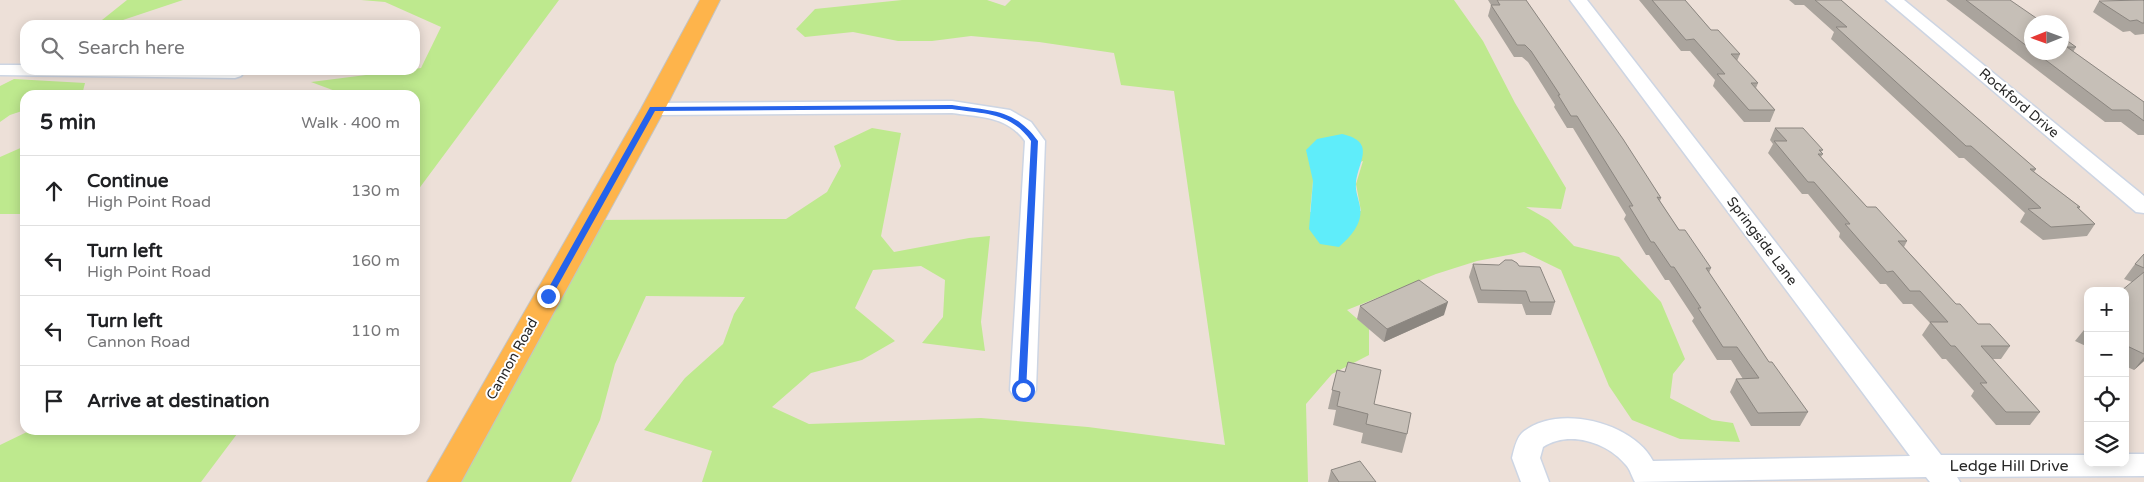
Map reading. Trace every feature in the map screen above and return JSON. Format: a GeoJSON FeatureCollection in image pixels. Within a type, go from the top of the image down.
{"type":"FeatureCollection","features":[{"type":"Feature","properties":{"kind":"main road","name":"Cannon Road"},"geometry":{"type":"LineString","coordinates":[[444,482],[653,108],[710,0]]}},
{"type":"Feature","properties":{"kind":"street","name":"Springside Lane"},"geometry":{"type":"LineString","coordinates":[[1578,0],[1940,474]]}},
{"type":"Feature","properties":{"kind":"street","name":"Rockford Drive"},"geometry":{"type":"LineString","coordinates":[[1894,0],[2144,207]]}},
{"type":"Feature","properties":{"kind":"street"},"geometry":{"type":"LineString","coordinates":[[0,70],[20,70]]}},
{"type":"Feature","properties":{"kind":"street"},"geometry":{"type":"LineString","coordinates":[[653,108],[952,107],[1003,114],[1024,126],[1035,141],[1023,390]]}},
{"type":"Feature","properties":{"kind":"street"},"geometry":{"type":"LineString","coordinates":[[1535,482],[1527,470],[1525,456],[1528,444],[1537,434],[1551,428],[1568,426],[1594,431],[1624,446],[1638,458],[1648,477]]}},
{"type":"Feature","properties":{"kind":"street","name":"Ledge Hill Drive"},"geometry":{"type":"LineString","coordinates":[[1648,477],[1940,474],[2144,465]]}},
{"type":"Feature","properties":{"kind":"green space"},"geometry":{"type":"Polygon","coordinates":[[[127,0],[183,0],[123,20],[102,20],[127,0]]]}},
{"type":"Feature","properties":{"kind":"green space"},"geometry":{"type":"Polygon","coordinates":[[[361,0],[559,0],[420,187],[420,90],[333,90],[311,82],[366,75],[420,75],[420,68],[441,27],[385,2],[361,0]]]}},
{"type":"Feature","properties":{"kind":"green space"},"geometry":{"type":"Polygon","coordinates":[[[902,0],[987,0],[1005,6],[1011,0],[1454,0],[1483,41],[1515,103],[1566,188],[1561,209],[1526,207],[1549,220],[1574,246],[1619,257],[1661,302],[1685,359],[1673,374],[1670,398],[1712,420],[1733,423],[1740,442],[1680,439],[1632,420],[1609,386],[1561,270],[1524,252],[1477,261],[1436,274],[1347,310],[1369,329],[1369,355],[1332,374],[1306,404],[1308,482],[702,482],[712,451],[644,430],[685,378],[723,344],[734,314],[745,297],[646,296],[615,364],[600,420],[571,482],[457,482],[590,220],[786,219],[827,192],[841,166],[834,146],[872,128],[901,133],[881,236],[894,252],[990,236],[981,322],[985,351],[922,343],[943,317],[945,280],[921,266],[873,270],[855,308],[895,341],[862,360],[811,373],[772,407],[809,424],[981,418],[1088,427],[1225,445],[1174,91],[1121,85],[1114,53],[1039,42],[971,36],[932,41],[898,41],[853,32],[805,37],[796,29],[815,9],[902,0]],[[1363,161],[1313,181],[1310,212],[1361,211],[1356,184],[1363,161]]]}},
{"type":"Feature","properties":{"kind":"green space"},"geometry":{"type":"Polygon","coordinates":[[[14,79],[85,83],[83,90],[20,90],[20,112],[10,115],[0,122],[0,86],[14,79]]]}},
{"type":"Feature","properties":{"kind":"green space"},"geometry":{"type":"Polygon","coordinates":[[[20,148],[20,214],[0,214],[0,157],[20,148]]]}},
{"type":"Feature","properties":{"kind":"green space"},"geometry":{"type":"Polygon","coordinates":[[[21,435],[236,435],[201,482],[0,482],[0,445],[21,435]]]}},
{"type":"Feature","properties":{"kind":"water"},"geometry":{"type":"Polygon","coordinates":[[[1342,134],[1360,142],[1363,154],[1356,187],[1360,219],[1351,234],[1339,247],[1320,244],[1309,229],[1313,181],[1306,150],[1317,139],[1342,134]]]}},
{"type":"Feature","properties":{"kind":"building"},"geometry":{"type":"Polygon","coordinates":[[[1497,0],[1526,0],[1623,139],[1679,230],[1685,230],[1711,268],[1706,268],[1769,362],[1772,362],[1808,412],[1758,413],[1736,379],[1759,378],[1737,347],[1723,347],[1698,308],[1701,308],[1674,267],[1671,267],[1654,242],[1651,242],[1629,206],[1633,206],[1577,116],[1571,116],[1558,95],[1560,95],[1531,51],[1525,45],[1517,45],[1491,5],[1500,5],[1497,0]]]}},
{"type":"Feature","properties":{"kind":"building"},"geometry":{"type":"Polygon","coordinates":[[[1652,0],[1685,0],[1711,30],[1718,30],[1740,54],[1731,54],[1758,83],[1751,83],[1775,110],[1749,110],[1717,74],[1725,74],[1694,39],[1686,40],[1652,0]]]}},
{"type":"Feature","properties":{"kind":"building"},"geometry":{"type":"Polygon","coordinates":[[[1815,0],[1841,0],[2036,169],[2030,169],[2080,207],[2077,207],[2095,224],[2051,227],[2028,209],[2041,208],[1971,146],[1966,146],[1836,27],[1847,27],[1815,0]]]}},
{"type":"Feature","properties":{"kind":"building"},"geometry":{"type":"Polygon","coordinates":[[[1966,0],[2010,0],[2032,15],[2024,15],[2024,44],[1966,0]]]}},
{"type":"Feature","properties":{"kind":"building"},"geometry":{"type":"Polygon","coordinates":[[[2143,0],[2144,23],[2137,20],[2130,21],[2099,1],[2143,0]]]}},
{"type":"Feature","properties":{"kind":"building"},"geometry":{"type":"Polygon","coordinates":[[[2069,42],[2076,47],[2069,47],[2069,42]]]}},
{"type":"Feature","properties":{"kind":"building"},"geometry":{"type":"Polygon","coordinates":[[[2069,48],[2144,102],[2144,121],[2129,110],[2112,110],[2046,60],[2069,60],[2069,48]]]}},
{"type":"Feature","properties":{"kind":"building"},"geometry":{"type":"Polygon","coordinates":[[[1775,128],[1803,128],[1823,150],[1819,150],[1823,154],[1818,154],[1867,207],[1876,207],[1907,241],[1898,241],[1956,304],[1960,304],[1978,324],[1990,324],[2010,346],[1981,346],[2040,412],[2006,412],[1980,383],[1987,383],[1955,346],[1951,346],[1930,322],[1948,322],[1920,291],[1910,291],[1893,271],[1887,272],[1845,224],[1850,224],[1814,182],[1808,182],[1774,141],[1787,141],[1775,128]]]}},
{"type":"Feature","properties":{"kind":"building"},"geometry":{"type":"Polygon","coordinates":[[[2144,254],[2144,268],[2135,264],[2144,254]]]}},
{"type":"Feature","properties":{"kind":"building"},"geometry":{"type":"Polygon","coordinates":[[[1505,260],[1512,260],[1519,266],[1540,267],[1555,302],[1530,302],[1526,291],[1481,290],[1473,264],[1499,265],[1505,260]]]}},
{"type":"Feature","properties":{"kind":"building"},"geometry":{"type":"Polygon","coordinates":[[[2144,272],[2144,354],[2129,347],[2129,287],[2126,287],[2144,272]]]}},
{"type":"Feature","properties":{"kind":"building"},"geometry":{"type":"Polygon","coordinates":[[[1419,280],[1448,302],[1387,329],[1360,306],[1419,280]]]}},
{"type":"Feature","properties":{"kind":"building"},"geometry":{"type":"Polygon","coordinates":[[[1348,362],[1381,370],[1374,404],[1411,413],[1407,434],[1366,424],[1368,414],[1337,406],[1340,392],[1332,390],[1337,370],[1345,372],[1348,362]]]}},
{"type":"Feature","properties":{"kind":"building"},"geometry":{"type":"Polygon","coordinates":[[[1360,461],[1376,482],[1339,482],[1331,470],[1360,461]]]}},
{"type":"Feature","properties":{"kind":"route"},"geometry":{"type":"LineString","coordinates":[[548,296],[653,108],[952,107],[1003,114],[1024,126],[1035,141],[1023,390]]}}]}
